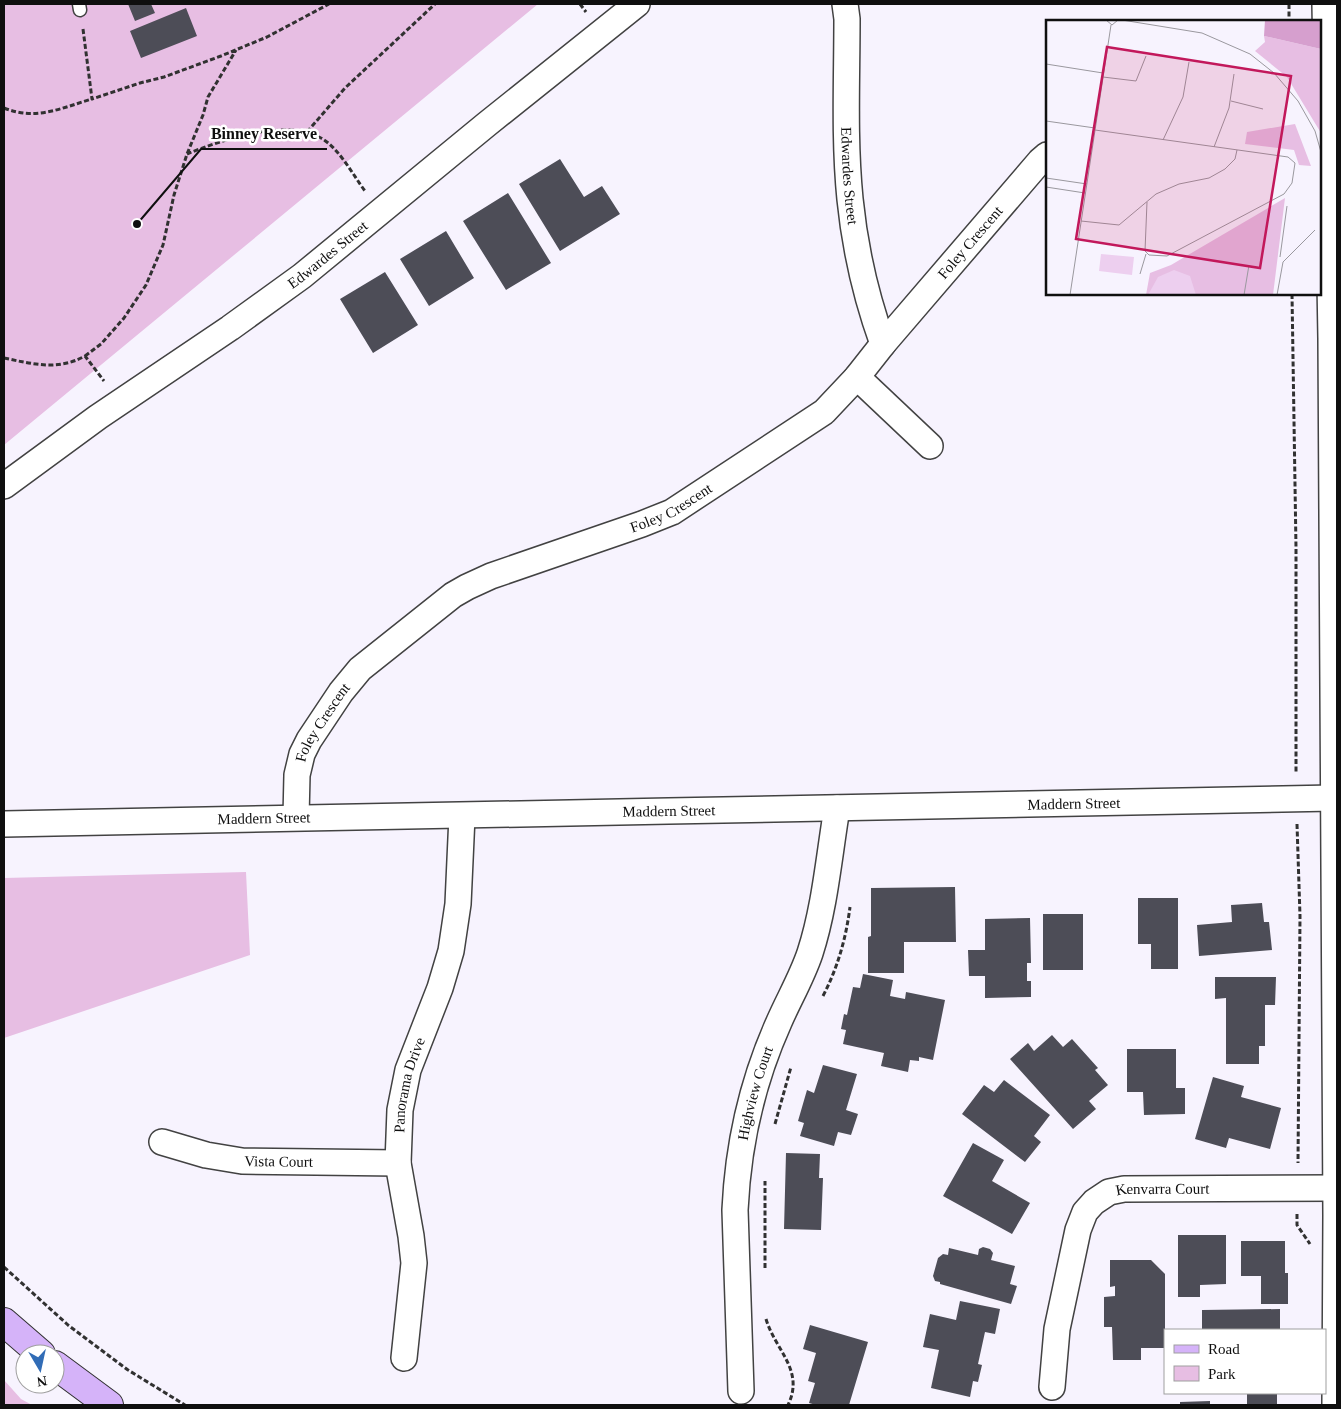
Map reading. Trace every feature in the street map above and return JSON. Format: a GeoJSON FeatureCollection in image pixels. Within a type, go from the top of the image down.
{"type":"FeatureCollection","features":[{"type":"Feature","properties":{"kind":"street","name":"Edwardes Street"},"geometry":{"type":"LineString","coordinates":[[4,486],[98,417],[286,288],[637,4]]}},
{"type":"Feature","properties":{"kind":"street","name":"Edwardes Street"},"geometry":{"type":"LineString","coordinates":[[845,4],[847,144],[851,207],[857,249],[867,292],[884,344]]}},
{"type":"Feature","properties":{"kind":"street"},"geometry":{"type":"LineString","coordinates":[[1325,4],[1323,136],[1334,338],[1335,1188],[1337,1215],[1335,1405]]}},
{"type":"Feature","properties":{"kind":"street","name":"Foley Crescent"},"geometry":{"type":"LineString","coordinates":[[296,817],[297,775],[302,754],[309,740],[341,692],[360,669],[467,586],[672,512],[824,412],[858,378],[884,344],[1046,156]]}},
{"type":"Feature","properties":{"kind":"street"},"geometry":{"type":"LineString","coordinates":[[858,378],[930,446]]}},
{"type":"Feature","properties":{"kind":"street","name":"Maddern Street"},"geometry":{"type":"LineString","coordinates":[[4,824],[1296,799],[1335,809]]}},
{"type":"Feature","properties":{"kind":"street","name":"Highview Court"},"geometry":{"type":"LineString","coordinates":[[741,1391],[735,1210],[743,1134],[767,1051],[810,954],[816,932],[837,808]]}},
{"type":"Feature","properties":{"kind":"street","name":"Panorama Drive"},"geometry":{"type":"LineString","coordinates":[[404,1358],[413,1250],[398,1163],[400,1110],[403,1087],[415,1049],[446,971],[455,929],[462,816]]}},
{"type":"Feature","properties":{"kind":"street","name":"Vista Court"},"geometry":{"type":"LineString","coordinates":[[162,1142],[206,1155],[242,1161],[398,1163]]}},
{"type":"Feature","properties":{"kind":"street","name":"Kenvarra Court"},"geometry":{"type":"LineString","coordinates":[[1052,1387],[1057,1329],[1078,1230],[1085,1212],[1094,1202],[1109,1192],[1124,1189],[1335,1188]]}},
{"type":"Feature","properties":{"kind":"street"},"geometry":{"type":"LineString","coordinates":[[4,1322],[29,1344]]}},
{"type":"Feature","properties":{"kind":"street"},"geometry":{"type":"LineString","coordinates":[[65,1372],[109,1405]]}},
{"type":"Feature","properties":{"kind":"path"},"geometry":{"type":"LineString","coordinates":[[4,108],[27,115],[40,114],[140,83],[164,78],[267,37],[329,4]]}},
{"type":"Feature","properties":{"kind":"path"},"geometry":{"type":"LineString","coordinates":[[307,132],[345,88],[435,4]]}},
{"type":"Feature","properties":{"kind":"path"},"geometry":{"type":"LineString","coordinates":[[1289,4],[1289,20]]}},
{"type":"Feature","properties":{"kind":"path"},"geometry":{"type":"LineString","coordinates":[[80,7],[92,99]]}},
{"type":"Feature","properties":{"kind":"path"},"geometry":{"type":"LineString","coordinates":[[4,358],[52,366],[64,365],[85,356],[101,344],[124,318],[146,285],[163,245],[174,195],[208,97],[236,50]]}},
{"type":"Feature","properties":{"kind":"path"},"geometry":{"type":"LineString","coordinates":[[187,154],[212,144],[253,132],[307,132],[333,146],[380,212]]}},
{"type":"Feature","properties":{"kind":"path"},"geometry":{"type":"LineString","coordinates":[[1292,295],[1296,548],[1296,799],[1300,916],[1297,1225],[1311,1246],[1311,1250]]}},
{"type":"Feature","properties":{"kind":"path"},"geometry":{"type":"LineString","coordinates":[[85,356],[104,381]]}},
{"type":"Feature","properties":{"kind":"path"},"geometry":{"type":"LineString","coordinates":[[821,1000],[839,962],[851,903]]}},
{"type":"Feature","properties":{"kind":"path"},"geometry":{"type":"LineString","coordinates":[[775,1124],[791,1067]]}},
{"type":"Feature","properties":{"kind":"path"},"geometry":{"type":"LineString","coordinates":[[765,1175],[765,1270]]}},
{"type":"Feature","properties":{"kind":"path"},"geometry":{"type":"LineString","coordinates":[[4,1267],[68,1325],[128,1370],[185,1405]]}},
{"type":"Feature","properties":{"kind":"path"},"geometry":{"type":"LineString","coordinates":[[766,1313],[771,1334],[786,1358],[792,1374],[793,1386],[788,1405]]}},
{"type":"Feature","properties":{"kind":"green space"},"geometry":{"type":"Polygon","coordinates":[[[4,4],[538,4],[4,445],[4,4]]]}},
{"type":"Feature","properties":{"kind":"green space"},"geometry":{"type":"Polygon","coordinates":[[[246,872],[250,955],[4,1038],[4,878],[246,872]]]}},
{"type":"Feature","properties":{"kind":"green space"},"geometry":{"type":"Polygon","coordinates":[[[4,1380],[15,1394],[32,1405],[4,1405],[4,1380]]]}},
{"type":"Feature","properties":{"kind":"building"},"geometry":{"type":"Polygon","coordinates":[[[128,4],[151,4],[155,13],[135,21],[128,4]]]}},
{"type":"Feature","properties":{"kind":"building"},"geometry":{"type":"Polygon","coordinates":[[[186,8],[197,36],[141,58],[130,31],[186,8]]]}},
{"type":"Feature","properties":{"kind":"building"},"geometry":{"type":"Polygon","coordinates":[[[560,159],[584,197],[602,186],[620,214],[560,251],[519,184],[560,159]]]}},
{"type":"Feature","properties":{"kind":"building"},"geometry":{"type":"Polygon","coordinates":[[[508,193],[551,263],[506,290],[463,221],[508,193]]]}},
{"type":"Feature","properties":{"kind":"building"},"geometry":{"type":"Polygon","coordinates":[[[446,231],[474,278],[429,306],[400,259],[446,231]]]}},
{"type":"Feature","properties":{"kind":"building"},"geometry":{"type":"Polygon","coordinates":[[[385,272],[418,325],[373,353],[340,299],[385,272]]]}},
{"type":"Feature","properties":{"kind":"building"},"geometry":{"type":"Polygon","coordinates":[[[955,887],[956,942],[904,942],[904,973],[868,973],[868,937],[871,936],[871,888],[955,887]]]}},
{"type":"Feature","properties":{"kind":"building"},"geometry":{"type":"Polygon","coordinates":[[[1138,898],[1178,898],[1178,969],[1151,969],[1151,944],[1138,944],[1138,898]]]}},
{"type":"Feature","properties":{"kind":"building"},"geometry":{"type":"Polygon","coordinates":[[[1262,903],[1264,922],[1269,922],[1272,950],[1199,956],[1197,925],[1232,922],[1231,905],[1262,903]]]}},
{"type":"Feature","properties":{"kind":"building"},"geometry":{"type":"Polygon","coordinates":[[[1043,914],[1083,914],[1083,970],[1043,970],[1043,914]]]}},
{"type":"Feature","properties":{"kind":"building"},"geometry":{"type":"Polygon","coordinates":[[[1030,918],[1031,963],[1027,963],[1027,981],[1031,981],[1031,997],[985,998],[985,976],[969,976],[968,950],[985,950],[985,919],[1030,918]]]}},
{"type":"Feature","properties":{"kind":"building"},"geometry":{"type":"Polygon","coordinates":[[[863,974],[893,980],[890,996],[905,999],[906,992],[945,1000],[933,1060],[919,1057],[919,1061],[910,1060],[908,1072],[881,1066],[884,1053],[843,1044],[846,1030],[841,1029],[844,1014],[847,1015],[853,987],[860,988],[863,974]]]}},
{"type":"Feature","properties":{"kind":"building"},"geometry":{"type":"Polygon","coordinates":[[[1215,977],[1276,977],[1275,1005],[1265,1005],[1265,1046],[1259,1046],[1259,1064],[1226,1064],[1226,998],[1215,999],[1215,977]]]}},
{"type":"Feature","properties":{"kind":"building"},"geometry":{"type":"Polygon","coordinates":[[[1052,1035],[1063,1047],[1072,1039],[1098,1068],[1095,1070],[1108,1085],[1089,1101],[1096,1109],[1073,1129],[1010,1059],[1028,1043],[1034,1051],[1052,1035]]]}},
{"type":"Feature","properties":{"kind":"building"},"geometry":{"type":"Polygon","coordinates":[[[1127,1049],[1176,1049],[1176,1088],[1185,1088],[1185,1114],[1144,1115],[1143,1092],[1127,1092],[1127,1049]]]}},
{"type":"Feature","properties":{"kind":"building"},"geometry":{"type":"Polygon","coordinates":[[[823,1065],[857,1074],[846,1110],[858,1114],[851,1135],[838,1132],[834,1146],[800,1136],[804,1123],[798,1121],[807,1090],[814,1093],[823,1065]]]}},
{"type":"Feature","properties":{"kind":"building"},"geometry":{"type":"Polygon","coordinates":[[[1213,1077],[1244,1086],[1241,1097],[1281,1108],[1270,1149],[1229,1138],[1226,1148],[1195,1139],[1213,1077]]]}},
{"type":"Feature","properties":{"kind":"building"},"geometry":{"type":"Polygon","coordinates":[[[1004,1080],[1050,1115],[1034,1136],[1041,1142],[1025,1162],[962,1114],[984,1085],[994,1092],[1004,1080]]]}},
{"type":"Feature","properties":{"kind":"building"},"geometry":{"type":"Polygon","coordinates":[[[973,1143],[1004,1160],[992,1181],[1030,1203],[1012,1234],[943,1196],[973,1143]]]}},
{"type":"Feature","properties":{"kind":"building"},"geometry":{"type":"Polygon","coordinates":[[[786,1153],[820,1154],[819,1178],[823,1178],[821,1230],[784,1229],[786,1153]]]}},
{"type":"Feature","properties":{"kind":"building"},"geometry":{"type":"Polygon","coordinates":[[[1178,1235],[1226,1235],[1226,1284],[1200,1285],[1200,1297],[1178,1297],[1178,1235]]]}},
{"type":"Feature","properties":{"kind":"building"},"geometry":{"type":"Polygon","coordinates":[[[1241,1241],[1285,1241],[1285,1273],[1288,1273],[1288,1304],[1261,1304],[1261,1276],[1241,1276],[1241,1241]]]}},
{"type":"Feature","properties":{"kind":"building"},"geometry":{"type":"Polygon","coordinates":[[[983,1247],[990,1249],[993,1253],[991,1260],[1015,1266],[1010,1284],[1017,1286],[1011,1304],[935,1281],[933,1276],[938,1258],[943,1254],[948,1255],[949,1248],[978,1255],[979,1249],[983,1247]]]}},
{"type":"Feature","properties":{"kind":"building"},"geometry":{"type":"Polygon","coordinates":[[[1110,1260],[1151,1260],[1165,1274],[1164,1348],[1141,1348],[1141,1360],[1113,1360],[1112,1327],[1104,1327],[1104,1297],[1115,1296],[1115,1286],[1110,1287],[1110,1260]]]}},
{"type":"Feature","properties":{"kind":"building"},"geometry":{"type":"Polygon","coordinates":[[[960,1301],[1000,1309],[995,1334],[985,1332],[978,1364],[982,1365],[978,1382],[973,1381],[970,1397],[931,1388],[939,1350],[923,1347],[930,1314],[956,1320],[960,1301]]]}},
{"type":"Feature","properties":{"kind":"building"},"geometry":{"type":"Polygon","coordinates":[[[1280,1309],[1280,1329],[1202,1329],[1202,1310],[1280,1309]]]}},
{"type":"Feature","properties":{"kind":"building"},"geometry":{"type":"Polygon","coordinates":[[[810,1325],[868,1342],[849,1405],[816,1405],[809,1403],[815,1383],[808,1381],[816,1353],[803,1349],[810,1325]]]}},
{"type":"Feature","properties":{"kind":"building"},"geometry":{"type":"Polygon","coordinates":[[[1247,1394],[1277,1394],[1277,1405],[1247,1405],[1247,1394]]]}},
{"type":"Feature","properties":{"kind":"building"},"geometry":{"type":"Polygon","coordinates":[[[1210,1401],[1210,1405],[1180,1405],[1180,1402],[1210,1401]]]}},
{"type":"Feature","properties":{"kind":"place","name":"Binney Reserve"},"geometry":{"type":"Point","coordinates":[137,224]}}]}
